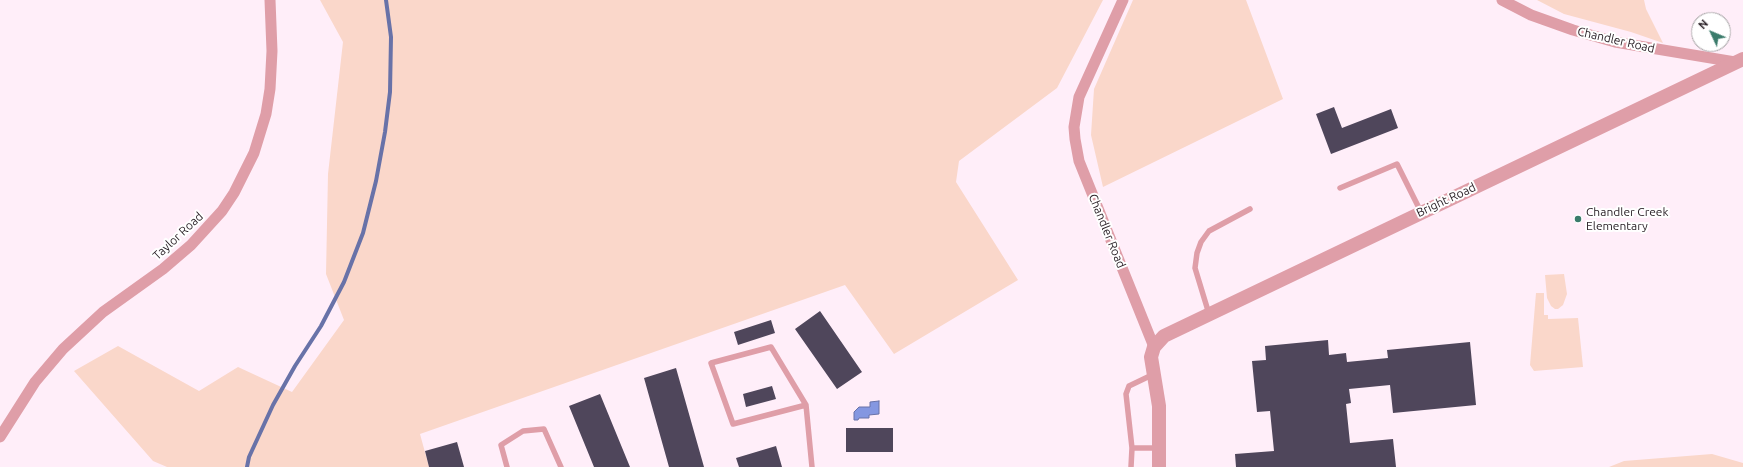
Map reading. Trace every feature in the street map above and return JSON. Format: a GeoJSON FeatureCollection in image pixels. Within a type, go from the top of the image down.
{"type":"FeatureCollection","features":[{"type":"Feature","properties":{"kind":"street","name":"Taylor Road"},"geometry":{"type":"LineString","coordinates":[[0,437],[35,382],[63,349],[103,312],[163,269],[191,245],[214,220],[234,193],[254,153],[266,114],[270,90],[272,51],[270,0]]}},
{"type":"Feature","properties":{"kind":"street","name":"Chandler Road"},"geometry":{"type":"LineString","coordinates":[[1123,0],[1079,97],[1074,127],[1079,161],[1154,347],[1152,357],[1158,406],[1159,467]]}},
{"type":"Feature","properties":{"kind":"street","name":"Chandler Road"},"geometry":{"type":"LineString","coordinates":[[1502,0],[1531,14],[1573,30],[1615,42],[1739,60]]}},
{"type":"Feature","properties":{"kind":"street","name":"Bright Road"},"geometry":{"type":"LineString","coordinates":[[1154,347],[1164,336],[1739,60]]}},
{"type":"Feature","properties":{"kind":"lane"},"geometry":{"type":"LineString","coordinates":[[1340,188],[1398,164],[1421,213]]}},
{"type":"Feature","properties":{"kind":"lane"},"geometry":{"type":"LineString","coordinates":[[1209,314],[1195,268],[1197,253],[1201,242],[1210,231],[1250,209]]}},
{"type":"Feature","properties":{"kind":"lane"},"geometry":{"type":"LineString","coordinates":[[806,405],[733,424],[711,363],[771,347],[806,405],[812,467]]}},
{"type":"Feature","properties":{"kind":"lane"},"geometry":{"type":"LineString","coordinates":[[1131,467],[1132,448],[1126,394],[1129,386],[1154,374]]}},
{"type":"Feature","properties":{"kind":"lane"},"geometry":{"type":"LineString","coordinates":[[507,467],[501,445],[524,431],[544,429],[561,467]]}},
{"type":"Feature","properties":{"kind":"lane"},"geometry":{"type":"LineString","coordinates":[[1132,448],[1159,448]]}},
{"type":"Feature","properties":{"kind":"shaded area"},"geometry":{"type":"Polygon","coordinates":[[[320,0],[1103,0],[1057,88],[959,161],[956,182],[1018,280],[894,354],[845,285],[420,434],[429,467],[167,467],[153,461],[74,371],[118,346],[199,391],[238,367],[292,392],[344,320],[326,274],[328,174],[343,42],[320,0]]]}},
{"type":"Feature","properties":{"kind":"shaded area"},"geometry":{"type":"Polygon","coordinates":[[[1133,0],[1246,0],[1283,99],[1103,187],[1091,135],[1094,89],[1133,0]]]}},
{"type":"Feature","properties":{"kind":"shaded area"},"geometry":{"type":"Polygon","coordinates":[[[1537,0],[1644,0],[1646,9],[1663,43],[1631,32],[1564,14],[1537,0]]]}},
{"type":"Feature","properties":{"kind":"shaded area"},"geometry":{"type":"Polygon","coordinates":[[[1564,274],[1567,294],[1563,305],[1558,309],[1555,309],[1551,306],[1547,298],[1545,275],[1564,274]]]}},
{"type":"Feature","properties":{"kind":"shaded area"},"geometry":{"type":"Polygon","coordinates":[[[1536,293],[1544,293],[1544,315],[1548,315],[1548,319],[1578,318],[1583,367],[1534,371],[1530,365],[1536,293]]]}},
{"type":"Feature","properties":{"kind":"shaded area"},"geometry":{"type":"Polygon","coordinates":[[[1712,454],[1743,463],[1743,467],[1609,467],[1624,461],[1712,454]]]}},
{"type":"Feature","properties":{"kind":"water"},"geometry":{"type":"Polygon","coordinates":[[[879,401],[879,414],[869,415],[869,418],[859,418],[858,420],[854,420],[854,412],[859,407],[870,407],[870,402],[879,401]]]}},
{"type":"Feature","properties":{"kind":"building"},"geometry":{"type":"Polygon","coordinates":[[[1334,107],[1342,128],[1391,109],[1398,128],[1331,154],[1316,114],[1334,107]]]}},
{"type":"Feature","properties":{"kind":"building"},"geometry":{"type":"Polygon","coordinates":[[[820,311],[862,372],[837,389],[795,329],[820,311]]]}},
{"type":"Feature","properties":{"kind":"building"},"geometry":{"type":"Polygon","coordinates":[[[771,320],[775,333],[738,345],[734,332],[771,320]]]}},
{"type":"Feature","properties":{"kind":"building"},"geometry":{"type":"Polygon","coordinates":[[[1328,340],[1329,355],[1346,353],[1347,362],[1388,358],[1387,350],[1470,342],[1476,405],[1393,413],[1390,385],[1349,389],[1351,403],[1346,404],[1350,443],[1393,439],[1396,467],[1236,467],[1235,454],[1274,451],[1270,411],[1257,412],[1252,361],[1266,360],[1265,346],[1328,340]]]}},
{"type":"Feature","properties":{"kind":"building"},"geometry":{"type":"Polygon","coordinates":[[[676,368],[704,467],[669,467],[644,378],[676,368]]]}},
{"type":"Feature","properties":{"kind":"building"},"geometry":{"type":"Polygon","coordinates":[[[772,386],[776,399],[746,407],[743,394],[772,386]]]}},
{"type":"Feature","properties":{"kind":"building"},"geometry":{"type":"Polygon","coordinates":[[[600,394],[630,467],[594,467],[569,406],[600,394]]]}},
{"type":"Feature","properties":{"kind":"building"},"geometry":{"type":"Polygon","coordinates":[[[846,428],[893,428],[893,452],[846,452],[846,428]]]}},
{"type":"Feature","properties":{"kind":"building"},"geometry":{"type":"Polygon","coordinates":[[[457,442],[464,467],[429,467],[425,451],[457,442]]]}},
{"type":"Feature","properties":{"kind":"building"},"geometry":{"type":"Polygon","coordinates":[[[776,446],[782,467],[739,467],[736,458],[776,446]]]}},
{"type":"Feature","properties":{"kind":"waterway"},"geometry":{"type":"LineString","coordinates":[[247,467],[249,457],[273,405],[295,366],[321,326],[344,282],[363,233],[376,181],[385,132],[390,92],[391,37],[386,0]]}},
{"type":"Feature","properties":{"kind":"place","name":"Chandler Creek Elementary"},"geometry":{"type":"Point","coordinates":[1578,219]}}]}
